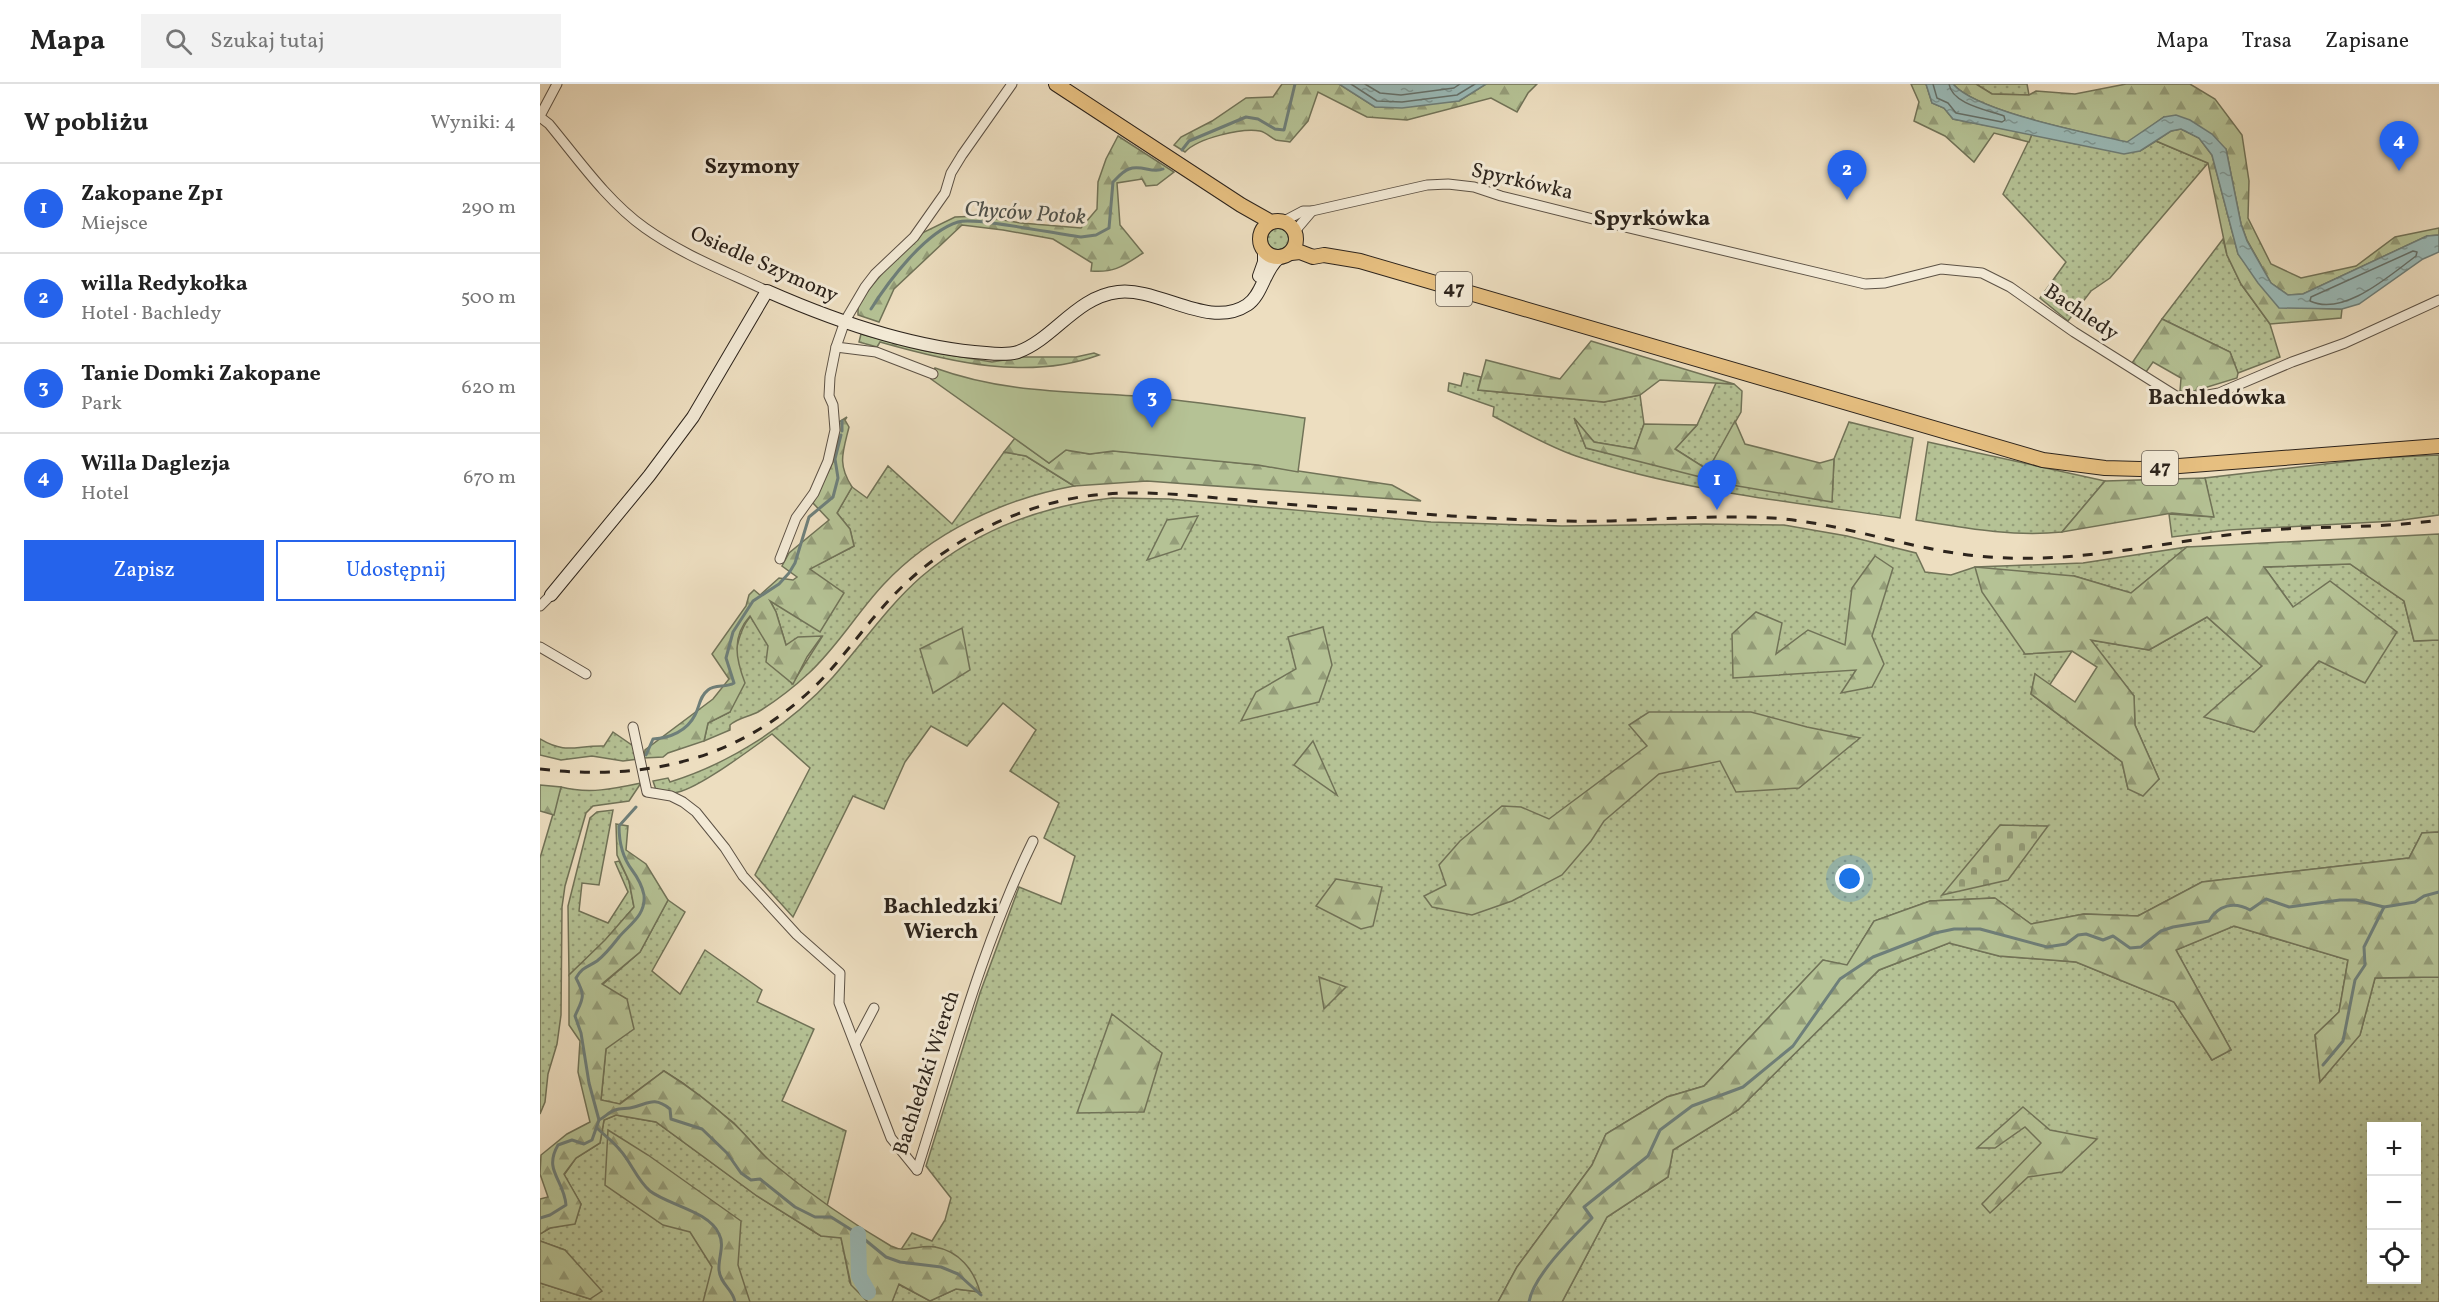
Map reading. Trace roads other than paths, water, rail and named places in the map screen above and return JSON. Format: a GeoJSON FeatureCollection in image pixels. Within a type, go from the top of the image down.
{"type":"FeatureCollection","features":[{"type":"Feature","properties":{"kind":"main road","name":"47"},"geometry":{"type":"LineString","coordinates":[[1056,84],[1272,225],[1296,235],[1303,244],[1324,255],[1360,261],[2043,460],[2105,468],[2140,469],[2439,446]]}},
{"type":"Feature","properties":{"kind":"main road","name":"47"},"geometry":{"type":"LineString","coordinates":[[1272,225],[1259,240],[1264,252],[1271,256],[1300,252],[1317,257],[1324,255]]}},
{"type":"Feature","properties":{"kind":"main road"},"geometry":{"type":"LineString","coordinates":[[1285,255],[1296,235]]}},
{"type":"Feature","properties":{"kind":"street"},"geometry":{"type":"LineString","coordinates":[[540,117],[557,84]]}},
{"type":"Feature","properties":{"kind":"street"},"geometry":{"type":"LineString","coordinates":[[780,559],[796,518],[814,494],[828,461],[835,430],[833,405],[829,396],[830,377],[836,347],[845,321],[865,287],[914,237],[945,193],[951,173],[962,155],[1012,84]]}},
{"type":"Feature","properties":{"kind":"street","name":"Osiedle Szymony"},"geometry":{"type":"LineString","coordinates":[[540,117],[549,124],[612,198],[643,227],[706,265],[814,312],[924,344],[969,352],[1015,353],[1031,346],[1080,306],[1119,292],[1136,292],[1218,313],[1237,310],[1250,303],[1275,261],[1285,255]]}},
{"type":"Feature","properties":{"kind":"street","name":"Spyrkówka"},"geometry":{"type":"LineString","coordinates":[[1272,225],[1304,211],[1312,212],[1398,190],[1448,184],[1474,187],[1501,196],[1723,249]]}},
{"type":"Feature","properties":{"kind":"street"},"geometry":{"type":"LineString","coordinates":[[1296,235],[1312,212]]}},
{"type":"Feature","properties":{"kind":"street","name":"Bachledy"},"geometry":{"type":"LineString","coordinates":[[1723,249],[1876,285],[1941,269],[1982,273],[2010,287],[2074,332],[2176,396],[2191,398],[2219,393],[2292,362],[2345,343],[2439,300]]}},
{"type":"Feature","properties":{"kind":"street"},"geometry":{"type":"LineString","coordinates":[[1261,283],[1258,278],[1264,262],[1264,252]]}},
{"type":"Feature","properties":{"kind":"street"},"geometry":{"type":"LineString","coordinates":[[540,606],[649,476],[693,417],[767,291]]}},
{"type":"Feature","properties":{"kind":"street"},"geometry":{"type":"LineString","coordinates":[[836,347],[876,352],[933,374]]}},
{"type":"Feature","properties":{"kind":"street"},"geometry":{"type":"LineString","coordinates":[[540,647],[586,674]]}},
{"type":"Feature","properties":{"kind":"street","name":"Bachledzki Wierch"},"geometry":{"type":"LineString","coordinates":[[633,727],[647,792],[671,796],[696,812],[725,848],[743,876],[797,934],[840,972],[842,976],[838,996],[891,1138],[917,1170],[972,995],[1014,881],[1033,841]]}},
{"type":"Feature","properties":{"kind":"street"},"geometry":{"type":"LineString","coordinates":[[856,1042],[874,1008]]}},
{"type":"Feature","properties":{"kind":"water"},"geometry":{"type":"Polygon","coordinates":[[[1339,84],[1486,84],[1459,101],[1402,108],[1375,107],[1339,84]]]}},
{"type":"Feature","properties":{"kind":"water"},"geometry":{"type":"Polygon","coordinates":[[[1926,84],[1953,84],[1985,104],[2008,112],[2127,142],[2164,117],[2176,115],[2190,120],[2212,134],[2226,149],[2241,224],[2247,241],[2271,283],[2288,295],[2303,294],[2427,236],[2439,235],[2439,252],[2423,259],[2359,304],[2342,309],[2279,308],[2238,254],[2212,155],[2199,138],[2181,129],[2171,131],[2140,151],[2124,154],[1953,119],[1944,108],[1932,103],[1926,84]]]}},
{"type":"Feature","properties":{"kind":"waterway","name":"Chyców Potok"},"geometry":{"type":"LineString","coordinates":[[1182,150],[1189,141],[1246,117],[1258,119],[1275,129],[1284,130],[1295,84]]}},
{"type":"Feature","properties":{"kind":"waterway","name":"Chyców Potok"},"geometry":{"type":"LineString","coordinates":[[871,309],[908,259],[945,228],[967,221],[1081,237],[1096,235],[1109,228],[1113,182],[1119,176],[1133,168],[1163,169]]}},
{"type":"Feature","properties":{"kind":"waterway","name":"Chyców Potok"},"geometry":{"type":"LineString","coordinates":[[842,421],[842,431]]}},
{"type":"Feature","properties":{"kind":"waterway","name":"Chyców Potok"},"geometry":{"type":"LineString","coordinates":[[646,755],[653,739],[672,735],[692,721],[708,690],[734,683],[726,658],[733,632],[753,601],[779,584],[789,573],[795,563],[809,517],[833,497],[838,478],[835,459],[841,435]]}},
{"type":"Feature","properties":{"kind":"waterway","name":"Chyców Potok"},"geometry":{"type":"LineString","coordinates":[[540,1218],[566,1205],[553,1169],[554,1154],[558,1145],[572,1140],[584,1144],[592,1140],[599,1120],[589,1083],[581,1033],[575,1016],[582,997],[576,978],[583,969],[606,953],[640,914],[644,902],[643,891],[624,855],[619,832],[619,826],[636,807]]}},
{"type":"Feature","properties":{"kind":"waterway"},"geometry":{"type":"LineString","coordinates":[[1529,1302],[1538,1280],[1546,1269],[1592,1218],[1584,1207],[1648,1156],[1660,1130],[1692,1106],[1743,1087],[1793,1046],[1840,979],[1873,957],[1935,933],[1954,929],[1980,929],[2047,947],[2066,944],[2078,935],[2086,934],[2103,940],[2113,936],[2130,948],[2141,947],[2161,931],[2209,921],[2217,911],[2232,905],[2250,910],[2266,899],[2289,907],[2356,900],[2384,907],[2415,902],[2424,896],[2439,892]]}},
{"type":"Feature","properties":{"kind":"waterway"},"geometry":{"type":"LineString","coordinates":[[2323,1065],[2343,1041],[2355,980],[2365,965],[2364,947],[2384,907]]}},
{"type":"Feature","properties":{"kind":"waterway"},"geometry":{"type":"LineString","coordinates":[[599,1120],[617,1109],[650,1102],[664,1105],[670,1109],[671,1119],[702,1129],[727,1153],[741,1173],[751,1180],[760,1179],[795,1207],[815,1217],[831,1217],[858,1234],[886,1257],[900,1262],[941,1267],[958,1274],[981,1295]]}},
{"type":"Feature","properties":{"kind":"waterway"},"geometry":{"type":"LineString","coordinates":[[597,1128],[618,1147],[641,1182],[650,1191],[698,1214],[714,1226],[721,1238],[720,1275],[735,1302]]}},
{"type":"Feature","properties":{"kind":"waterway"},"geometry":{"type":"LineString","coordinates":[[858,1234],[859,1276],[868,1292]]}},
{"type":"Feature","properties":{"kind":"railway"},"geometry":{"type":"LineString","coordinates":[[540,769],[614,772],[650,768],[684,761],[718,750],[750,735],[810,691],[902,587],[947,550],[997,522],[1024,512],[1052,503],[1101,494],[1165,494],[1451,516],[1551,521],[1712,517],[1772,518],[1827,526],[1934,550],[1989,557],[2023,558],[2090,554],[2259,531],[2394,525],[2439,520]]}},
{"type":"Feature","properties":{"kind":"place","name":"Willa Daglezja"},"geometry":{"type":"Point","coordinates":[2399,171]}},
{"type":"Feature","properties":{"kind":"place","name":"willa Redykołka"},"geometry":{"type":"Point","coordinates":[1847,200]}},
{"type":"Feature","properties":{"kind":"place","name":"Tanie Domki Zakopane"},"geometry":{"type":"Point","coordinates":[1152,428]}},
{"type":"Feature","properties":{"kind":"place","name":"Zakopane Zp1"},"geometry":{"type":"Point","coordinates":[1717,510]}},
{"type":"Feature","properties":{"kind":"district","name":"Szymony"},"geometry":{"type":"Point","coordinates":[752,167]}},
{"type":"Feature","properties":{"kind":"district","name":"Spyrkówka"},"geometry":{"type":"Point","coordinates":[1652,219]}},
{"type":"Feature","properties":{"kind":"district","name":"Bachledówka"},"geometry":{"type":"Point","coordinates":[2217,398]}},
{"type":"Feature","properties":{"kind":"district","name":"Bachledzki Wierch"},"geometry":{"type":"Point","coordinates":[941,920]}}]}
